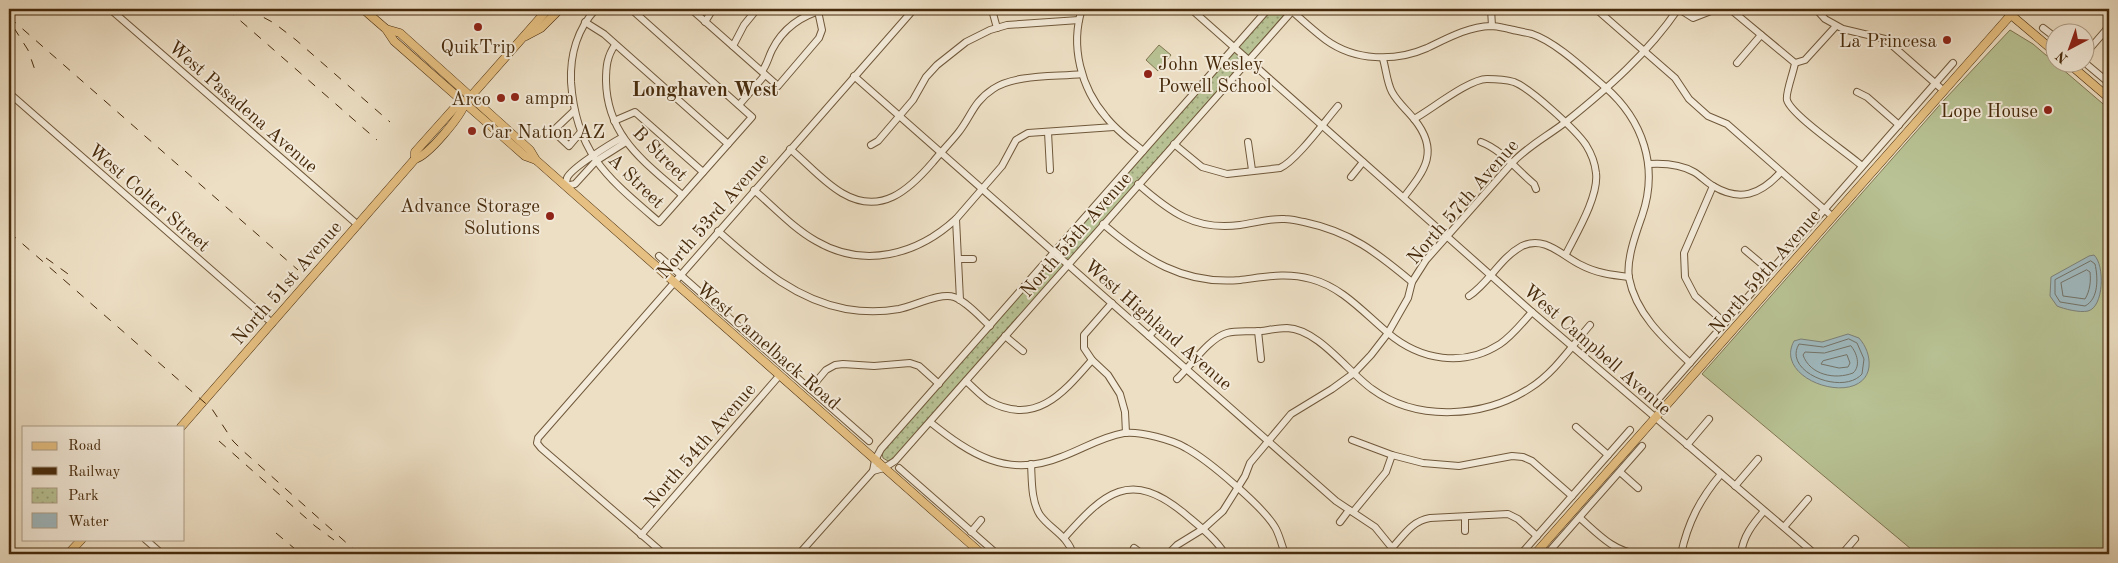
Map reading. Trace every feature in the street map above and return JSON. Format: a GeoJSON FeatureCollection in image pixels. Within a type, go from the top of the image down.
{"type":"FeatureCollection","features":[{"type":"Feature","properties":{"kind":"main road","name":"West Camelback Road"},"geometry":{"type":"LineString","coordinates":[[363,9],[386,29],[400,34],[468,100],[530,150],[536,160],[982,554]]}},
{"type":"Feature","properties":{"kind":"main road","name":"North 51st Avenue"},"geometry":{"type":"LineString","coordinates":[[182,426],[415,159],[422,158],[463,111],[468,100],[548,9]]}},
{"type":"Feature","properties":{"kind":"main road"},"geometry":{"type":"LineString","coordinates":[[522,38],[541,28],[560,9]]}},
{"type":"Feature","properties":{"kind":"main road"},"geometry":{"type":"LineString","coordinates":[[2004,9],[2013,12],[2046,43]]}},
{"type":"Feature","properties":{"kind":"main road","name":"North 59th Avenue"},"geometry":{"type":"LineString","coordinates":[[1535,554],[2013,12]]}},
{"type":"Feature","properties":{"kind":"main road"},"geometry":{"type":"LineString","coordinates":[[2079,72],[2109,98]]}},
{"type":"Feature","properties":{"kind":"main road"},"geometry":{"type":"LineString","coordinates":[[68,554],[81,540]]}},
{"type":"Feature","properties":{"kind":"street","name":"West Pasadena Avenue"},"geometry":{"type":"LineString","coordinates":[[110,9],[358,225]]}},
{"type":"Feature","properties":{"kind":"street","name":"A Street"},"geometry":{"type":"LineString","coordinates":[[596,9],[585,22],[571,61],[574,111],[580,133],[594,158],[613,182],[659,222],[682,195]]}},
{"type":"Feature","properties":{"kind":"street"},"geometry":{"type":"LineString","coordinates":[[631,9],[752,117],[682,195]]}},
{"type":"Feature","properties":{"kind":"street"},"geometry":{"type":"LineString","coordinates":[[691,9],[778,86],[819,38],[822,30],[818,11]]}},
{"type":"Feature","properties":{"kind":"street"},"geometry":{"type":"LineString","coordinates":[[705,22],[713,9]]}},
{"type":"Feature","properties":{"kind":"street"},"geometry":{"type":"LineString","coordinates":[[733,46],[744,25],[757,9]]}},
{"type":"Feature","properties":{"kind":"street"},"geometry":{"type":"LineString","coordinates":[[739,106],[763,73],[773,48],[788,28],[804,16],[826,9]]}},
{"type":"Feature","properties":{"kind":"street","name":"North 53rd Avenue"},"geometry":{"type":"LineString","coordinates":[[641,535],[538,443],[538,438],[914,9]]}},
{"type":"Feature","properties":{"kind":"street"},"geometry":{"type":"LineString","coordinates":[[1082,9],[1079,20],[1078,48],[1082,74],[1094,101],[1114,126],[1143,151]]}},
{"type":"Feature","properties":{"kind":"street","name":"West Campbell Avenue"},"geometry":{"type":"LineString","coordinates":[[1191,9],[1532,312],[1655,419],[1784,527],[1811,553]]}},
{"type":"Feature","properties":{"kind":"street","name":"North 55th Avenue"},"geometry":{"type":"LineString","coordinates":[[1268,9],[939,384],[875,460],[873,471],[884,468],[895,461],[1292,10]]}},
{"type":"Feature","properties":{"kind":"street"},"geometry":{"type":"LineString","coordinates":[[1491,9],[1492,26]]}},
{"type":"Feature","properties":{"kind":"street"},"geometry":{"type":"LineString","coordinates":[[1596,9],[1675,78],[1689,99],[1708,116],[1727,124],[1833,217]]}},
{"type":"Feature","properties":{"kind":"street"},"geometry":{"type":"LineString","coordinates":[[1679,9],[1693,18],[1716,9]]}},
{"type":"Feature","properties":{"kind":"street","name":"North 57th Avenue"},"geometry":{"type":"LineString","coordinates":[[1168,554],[1177,545],[1203,529],[1228,506],[1250,463],[1267,440],[1291,414],[1354,373],[1388,333],[1408,298],[1412,282],[1426,260],[1526,148],[1565,122],[1606,88],[1645,51],[1679,9]]}},
{"type":"Feature","properties":{"kind":"street"},"geometry":{"type":"LineString","coordinates":[[1730,9],[1795,62],[1805,60],[1836,26]]}},
{"type":"Feature","properties":{"kind":"street"},"geometry":{"type":"LineString","coordinates":[[1816,9],[1836,26],[1858,34],[1879,36],[1885,39],[1944,91]]}},
{"type":"Feature","properties":{"kind":"street"},"geometry":{"type":"LineString","coordinates":[[2104,9],[2109,16]]}},
{"type":"Feature","properties":{"kind":"street"},"geometry":{"type":"LineString","coordinates":[[992,10],[997,28]]}},
{"type":"Feature","properties":{"kind":"street"},"geometry":{"type":"LineString","coordinates":[[1292,10],[1327,41],[1360,55],[1384,59],[1411,54],[1468,30],[1492,26],[1532,34],[1551,43],[1606,88],[1633,118],[1642,138],[1649,164],[1648,196],[1632,248],[1629,277],[1640,306],[1655,329],[1690,363]]}},
{"type":"Feature","properties":{"kind":"street"},"geometry":{"type":"LineString","coordinates":[[871,145],[878,141],[914,100],[926,77],[944,58],[966,42],[997,28],[1028,23],[1079,20]]}},
{"type":"Feature","properties":{"kind":"street"},"geometry":{"type":"LineString","coordinates":[[585,22],[616,45],[728,144]]}},
{"type":"Feature","properties":{"kind":"street"},"geometry":{"type":"LineString","coordinates":[[2096,42],[2106,30],[2109,23]]}},
{"type":"Feature","properties":{"kind":"street"},"geometry":{"type":"LineString","coordinates":[[1737,63],[1761,35]]}},
{"type":"Feature","properties":{"kind":"street","name":"B Street"},"geometry":{"type":"LineString","coordinates":[[616,45],[609,55],[606,74],[608,99],[614,121],[631,149],[682,195]]}},
{"type":"Feature","properties":{"kind":"street"},"geometry":{"type":"LineString","coordinates":[[1384,59],[1391,91],[1402,107],[1414,119],[1426,139],[1429,156],[1422,174],[1404,198]]}},
{"type":"Feature","properties":{"kind":"street"},"geometry":{"type":"LineString","coordinates":[[1795,62],[1786,94],[1789,105],[1836,147],[1862,166]]}},
{"type":"Feature","properties":{"kind":"street","name":"North 59th Avenue"},"geometry":{"type":"LineString","coordinates":[[1660,397],[1953,63]]}},
{"type":"Feature","properties":{"kind":"street"},"geometry":{"type":"LineString","coordinates":[[2096,72],[2109,83]]}},
{"type":"Feature","properties":{"kind":"street"},"geometry":{"type":"LineString","coordinates":[[790,149],[838,190],[852,198],[869,201],[889,198],[903,192],[914,183],[959,132],[976,104],[994,88],[1020,80],[1082,74]]}},
{"type":"Feature","properties":{"kind":"street","name":"West Highland Avenue"},"geometry":{"type":"LineString","coordinates":[[854,76],[1326,492],[1375,527],[1397,554]]}},
{"type":"Feature","properties":{"kind":"street"},"geometry":{"type":"LineString","coordinates":[[1414,119],[1467,86],[1486,79],[1514,82],[1529,91],[1565,122],[1585,143],[1594,159],[1597,175],[1594,192],[1566,254]]}},
{"type":"Feature","properties":{"kind":"street"},"geometry":{"type":"LineString","coordinates":[[1857,92],[1867,97],[1898,125]]}},
{"type":"Feature","properties":{"kind":"street","name":"West Colter Street"},"geometry":{"type":"LineString","coordinates":[[9,93],[272,323]]}},
{"type":"Feature","properties":{"kind":"street"},"geometry":{"type":"LineString","coordinates":[[1174,144],[1202,167],[1227,174],[1285,166],[1338,106]]}},
{"type":"Feature","properties":{"kind":"street"},"geometry":{"type":"LineString","coordinates":[[574,111],[553,131],[569,146],[580,133]]}},
{"type":"Feature","properties":{"kind":"street"},"geometry":{"type":"LineString","coordinates":[[614,121],[635,112],[703,172]]}},
{"type":"Feature","properties":{"kind":"street"},"geometry":{"type":"LineString","coordinates":[[754,190],[815,240],[836,250],[859,255],[882,255],[906,251],[936,236],[956,219],[1002,166],[1020,137],[1028,133],[1114,126]]}},
{"type":"Feature","properties":{"kind":"street"},"geometry":{"type":"LineString","coordinates":[[1048,132],[1050,170]]}},
{"type":"Feature","properties":{"kind":"street"},"geometry":{"type":"LineString","coordinates":[[594,158],[575,184],[566,186],[567,178],[594,158],[625,140]]}},
{"type":"Feature","properties":{"kind":"street"},"geometry":{"type":"LineString","coordinates":[[1248,142],[1252,170]]}},
{"type":"Feature","properties":{"kind":"street"},"geometry":{"type":"LineString","coordinates":[[1480,142],[1488,145],[1512,163],[1534,184],[1536,189]]}},
{"type":"Feature","properties":{"kind":"street"},"geometry":{"type":"LineString","coordinates":[[1350,177],[1363,162]]}},
{"type":"Feature","properties":{"kind":"street"},"geometry":{"type":"LineString","coordinates":[[1649,164],[1678,165],[1694,172],[1712,186],[1731,194],[1748,194],[1764,188],[1781,172]]}},
{"type":"Feature","properties":{"kind":"street"},"geometry":{"type":"LineString","coordinates":[[1138,184],[1175,214],[1198,224],[1222,228],[1284,219],[1318,225],[1344,234],[1372,249],[1412,282]]}},
{"type":"Feature","properties":{"kind":"street"},"geometry":{"type":"LineString","coordinates":[[1712,186],[1684,253],[1685,277],[1695,296],[1725,323]]}},
{"type":"Feature","properties":{"kind":"street"},"geometry":{"type":"LineString","coordinates":[[956,219],[960,300]]}},
{"type":"Feature","properties":{"kind":"street"},"geometry":{"type":"LineString","coordinates":[[1104,224],[1141,254],[1163,267],[1184,274],[1213,280],[1239,280],[1282,274],[1314,279],[1340,292],[1388,333],[1412,350],[1431,357],[1457,359],[1483,353],[1501,344],[1532,312]]}},
{"type":"Feature","properties":{"kind":"street"},"geometry":{"type":"LineString","coordinates":[[718,231],[781,284],[804,296],[827,304],[858,310],[883,311],[911,306],[945,295],[953,296],[990,326]]}},
{"type":"Feature","properties":{"kind":"street"},"geometry":{"type":"LineString","coordinates":[[1469,296],[1477,291],[1508,256],[1523,246],[1536,243],[1551,246],[1566,254],[1580,265],[1601,273],[1629,277]]}},
{"type":"Feature","properties":{"kind":"street"},"geometry":{"type":"LineString","coordinates":[[1745,250],[1770,272]]}},
{"type":"Feature","properties":{"kind":"street","name":"West Camelback Road"},"geometry":{"type":"LineString","coordinates":[[659,256],[869,441]]}},
{"type":"Feature","properties":{"kind":"street"},"geometry":{"type":"LineString","coordinates":[[959,259],[973,259]]}},
{"type":"Feature","properties":{"kind":"street"},"geometry":{"type":"LineString","coordinates":[[1112,303],[1084,335],[1084,348],[1092,360],[1108,375],[1120,394],[1126,433]]}},
{"type":"Feature","properties":{"kind":"street"},"geometry":{"type":"LineString","coordinates":[[1149,336],[1159,325]]}},
{"type":"Feature","properties":{"kind":"street"},"geometry":{"type":"LineString","coordinates":[[1177,379],[1214,340],[1226,333],[1287,328],[1299,330],[1310,335],[1371,389],[1384,396],[1420,410],[1450,413],[1479,410],[1508,400],[1530,388],[1551,371],[1590,326]]}},
{"type":"Feature","properties":{"kind":"street"},"geometry":{"type":"LineString","coordinates":[[1258,331],[1261,359]]}},
{"type":"Feature","properties":{"kind":"street"},"geometry":{"type":"LineString","coordinates":[[1005,336],[1023,351]]}},
{"type":"Feature","properties":{"kind":"street","name":"West Camelback Road"},"geometry":{"type":"LineString","coordinates":[[766,351],[772,344]]}},
{"type":"Feature","properties":{"kind":"street"},"geometry":{"type":"LineString","coordinates":[[966,381],[988,400],[1001,406],[1021,410],[1043,406],[1054,399],[1066,390],[1092,360]]}},
{"type":"Feature","properties":{"kind":"street"},"geometry":{"type":"LineString","coordinates":[[810,389],[826,370],[835,365],[874,369],[914,364],[939,384]]}},
{"type":"Feature","properties":{"kind":"street","name":"North 54th Avenue"},"geometry":{"type":"LineString","coordinates":[[641,535],[779,376]]}},
{"type":"Feature","properties":{"kind":"street"},"geometry":{"type":"LineString","coordinates":[[1687,445],[1709,419]]}},
{"type":"Feature","properties":{"kind":"street"},"geometry":{"type":"LineString","coordinates":[[930,422],[972,453],[994,462],[1010,465],[1031,464],[1058,459],[1094,441],[1126,433],[1156,436],[1185,447],[1208,463],[1259,508],[1276,529],[1285,554]]}},
{"type":"Feature","properties":{"kind":"street"},"geometry":{"type":"LineString","coordinates":[[1576,427],[1608,455]]}},
{"type":"Feature","properties":{"kind":"street"},"geometry":{"type":"LineString","coordinates":[[1521,554],[1630,430]]}},
{"type":"Feature","properties":{"kind":"street"},"geometry":{"type":"LineString","coordinates":[[1352,440],[1392,455],[1423,463],[1459,466],[1512,456],[1523,457],[1532,461],[1572,496]]}},
{"type":"Feature","properties":{"kind":"street"},"geometry":{"type":"LineString","coordinates":[[1548,554],[1642,446]]}},
{"type":"Feature","properties":{"kind":"street"},"geometry":{"type":"LineString","coordinates":[[1340,522],[1386,472],[1392,455]]}},
{"type":"Feature","properties":{"kind":"street"},"geometry":{"type":"LineString","coordinates":[[1735,486],[1758,459]]}},
{"type":"Feature","properties":{"kind":"street"},"geometry":{"type":"LineString","coordinates":[[1031,464],[1034,502],[1037,510],[1064,538],[1070,546],[1072,554]]}},
{"type":"Feature","properties":{"kind":"street"},"geometry":{"type":"LineString","coordinates":[[899,468],[997,554]]}},
{"type":"Feature","properties":{"kind":"street"},"geometry":{"type":"LineString","coordinates":[[800,554],[873,471]]}},
{"type":"Feature","properties":{"kind":"street"},"geometry":{"type":"LineString","coordinates":[[1620,472],[1638,488]]}},
{"type":"Feature","properties":{"kind":"street"},"geometry":{"type":"LineString","coordinates":[[1710,554],[1683,554],[1688,527],[1696,508],[1721,474]]}},
{"type":"Feature","properties":{"kind":"street"},"geometry":{"type":"LineString","coordinates":[[1064,538],[1092,507],[1106,497],[1118,492],[1146,491],[1170,502],[1203,529],[1225,554]]}},
{"type":"Feature","properties":{"kind":"street"},"geometry":{"type":"LineString","coordinates":[[1784,527],[1808,499]]}},
{"type":"Feature","properties":{"kind":"street"},"geometry":{"type":"LineString","coordinates":[[1741,554],[1742,543],[1764,511]]}},
{"type":"Feature","properties":{"kind":"street"},"geometry":{"type":"LineString","coordinates":[[1392,548],[1411,526],[1421,520],[1508,514],[1518,519],[1537,536]]}},
{"type":"Feature","properties":{"kind":"street"},"geometry":{"type":"LineString","coordinates":[[1465,517],[1465,531]]}},
{"type":"Feature","properties":{"kind":"street"},"geometry":{"type":"LineString","coordinates":[[1580,518],[1615,548],[1626,553],[1638,554]]}},
{"type":"Feature","properties":{"kind":"street"},"geometry":{"type":"LineString","coordinates":[[971,532],[981,520]]}},
{"type":"Feature","properties":{"kind":"street"},"geometry":{"type":"LineString","coordinates":[[641,535],[664,554]]}},
{"type":"Feature","properties":{"kind":"street"},"geometry":{"type":"LineString","coordinates":[[1842,554],[1855,539]]}},
{"type":"Feature","properties":{"kind":"street"},"geometry":{"type":"LineString","coordinates":[[146,540],[162,554]]}},
{"type":"Feature","properties":{"kind":"street"},"geometry":{"type":"LineString","coordinates":[[1134,548],[1142,554]]}},
{"type":"Feature","properties":{"kind":"green space"},"geometry":{"type":"Polygon","coordinates":[[[1271,9],[1289,9],[896,456],[888,461],[883,458],[882,453],[890,442],[1271,9]]]}},
{"type":"Feature","properties":{"kind":"green space"},"geometry":{"type":"Polygon","coordinates":[[[2010,30],[2033,44],[2046,55],[2046,72],[2066,72],[2109,109],[2109,554],[1917,554],[1702,374],[1945,99],[2010,30]]]}},
{"type":"Feature","properties":{"kind":"green space"},"geometry":{"type":"Polygon","coordinates":[[[1159,45],[1171,55],[1158,71],[1146,60],[1159,45]]]}},
{"type":"Feature","properties":{"kind":"water"},"geometry":{"type":"Polygon","coordinates":[[[2094,255],[2100,267],[2101,285],[2100,294],[2093,308],[2088,311],[2081,311],[2057,306],[2050,296],[2051,277],[2094,255]]]}},
{"type":"Feature","properties":{"kind":"water"},"geometry":{"type":"Polygon","coordinates":[[[1848,334],[1859,338],[1867,351],[1869,367],[1863,380],[1852,386],[1837,388],[1821,385],[1806,378],[1796,368],[1791,355],[1794,341],[1801,339],[1822,342],[1848,334]]]}},
{"type":"Feature","properties":{"kind":"railway"},"geometry":{"type":"LineString","coordinates":[[227,9],[377,140]]}},
{"type":"Feature","properties":{"kind":"railway"},"geometry":{"type":"LineString","coordinates":[[248,9],[274,23],[296,40],[390,122]]}},
{"type":"Feature","properties":{"kind":"railway"},"geometry":{"type":"LineString","coordinates":[[9,17],[298,270]]}},
{"type":"Feature","properties":{"kind":"railway"},"geometry":{"type":"LineString","coordinates":[[14,28],[28,50],[36,73]]}},
{"type":"Feature","properties":{"kind":"railway"},"geometry":{"type":"LineString","coordinates":[[9,232],[212,409],[233,441],[242,450],[359,554]]}},
{"type":"Feature","properties":{"kind":"railway"},"geometry":{"type":"LineString","coordinates":[[46,258],[75,279]]}},
{"type":"Feature","properties":{"kind":"railway"},"geometry":{"type":"LineString","coordinates":[[219,441],[315,526],[334,540]]}},
{"type":"Feature","properties":{"kind":"railway"},"geometry":{"type":"LineString","coordinates":[[276,533],[301,554]]}},
{"type":"Feature","properties":{"kind":"place","name":"QuikTrip"},"geometry":{"type":"Point","coordinates":[478,27]}},
{"type":"Feature","properties":{"kind":"place","name":"La Princesa"},"geometry":{"type":"Point","coordinates":[1947,40]}},
{"type":"Feature","properties":{"kind":"place","name":"John Wesley Powell School"},"geometry":{"type":"Point","coordinates":[1148,74]}},
{"type":"Feature","properties":{"kind":"place","name":"ampm"},"geometry":{"type":"Point","coordinates":[515,97]}},
{"type":"Feature","properties":{"kind":"place","name":"Arco"},"geometry":{"type":"Point","coordinates":[501,98]}},
{"type":"Feature","properties":{"kind":"place","name":"Lope House"},"geometry":{"type":"Point","coordinates":[2048,110]}},
{"type":"Feature","properties":{"kind":"place","name":"Car Nation AZ"},"geometry":{"type":"Point","coordinates":[472,131]}},
{"type":"Feature","properties":{"kind":"place","name":"Advance Storage Solutions"},"geometry":{"type":"Point","coordinates":[550,216]}},
{"type":"Feature","properties":{"kind":"district","name":"Longhaven West"},"geometry":{"type":"Point","coordinates":[705,89]}}]}
